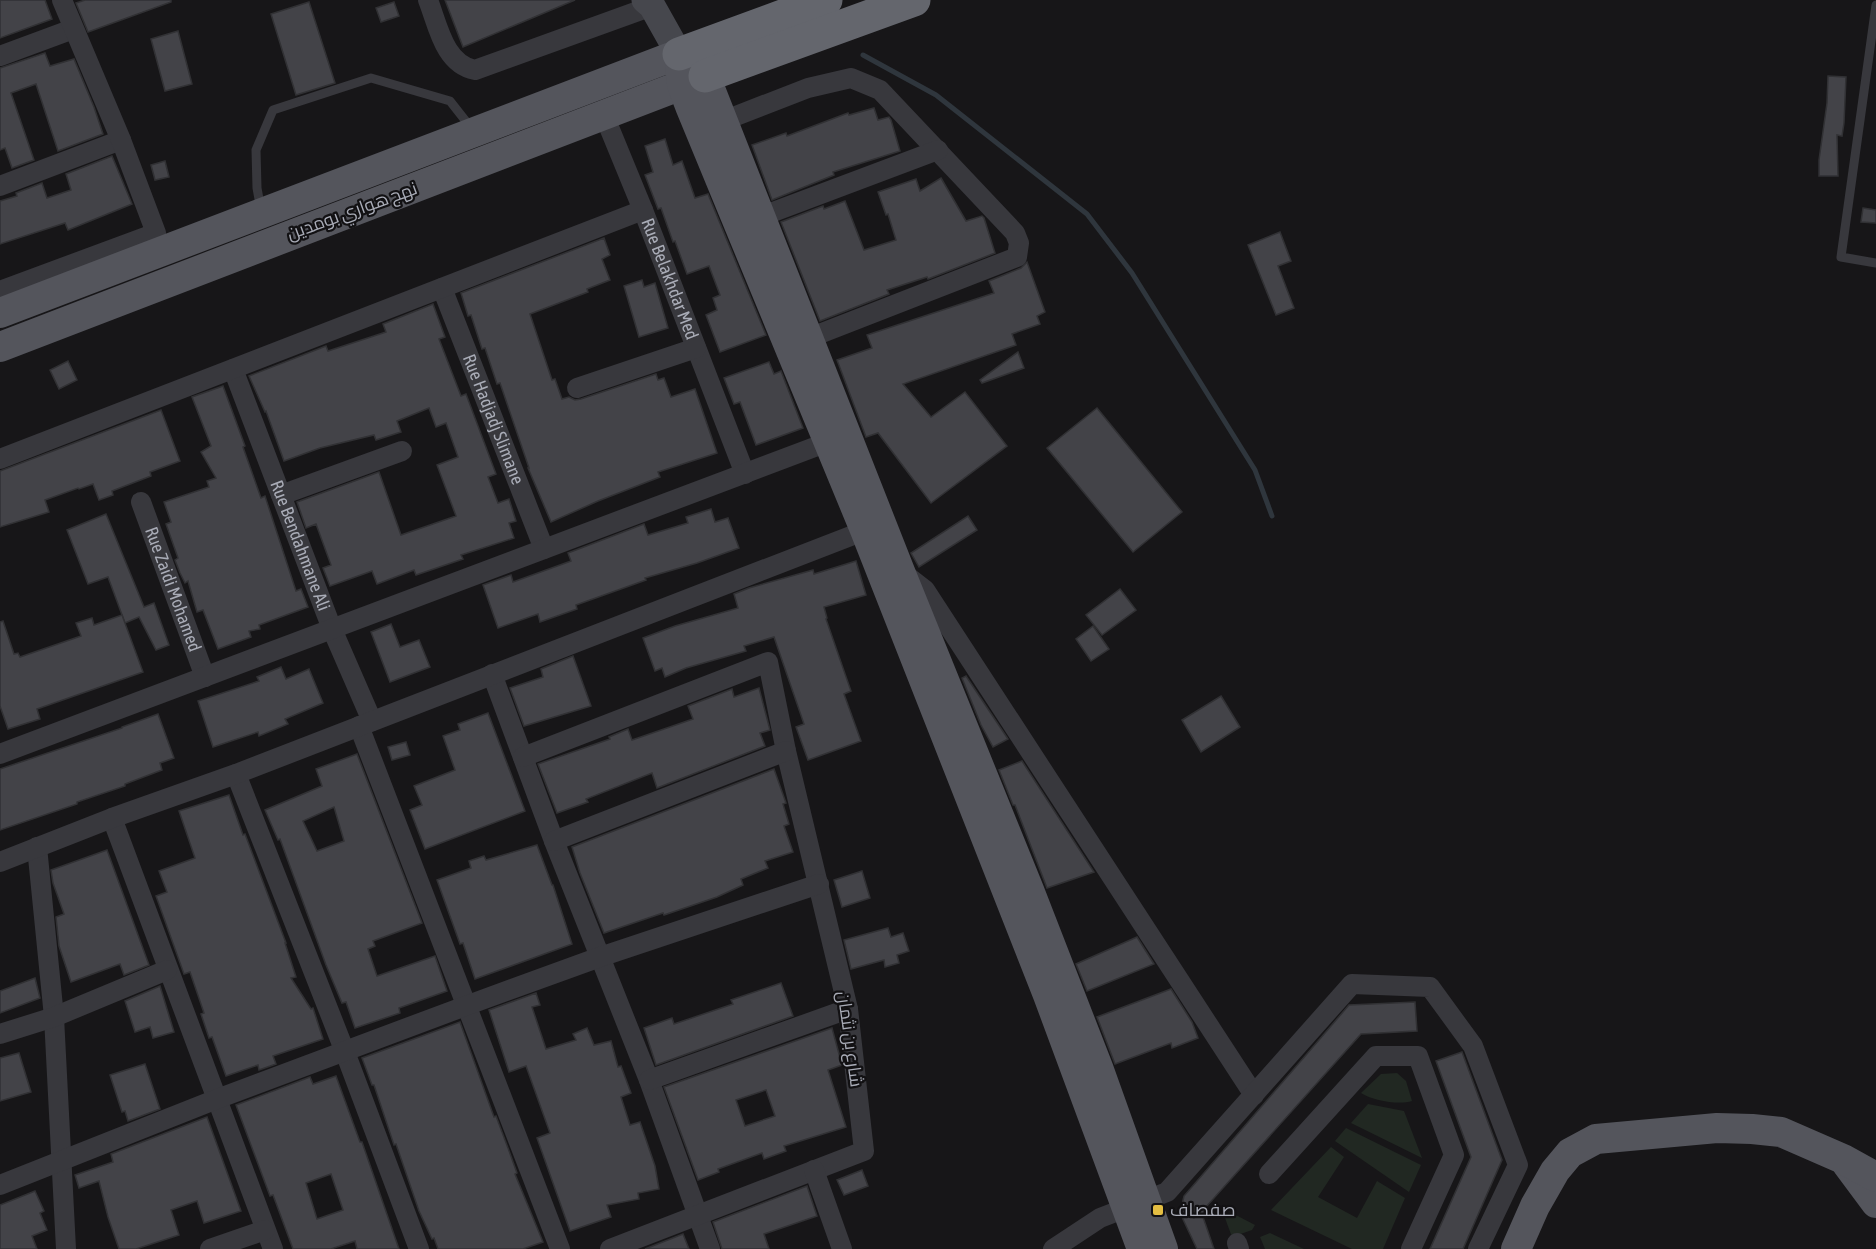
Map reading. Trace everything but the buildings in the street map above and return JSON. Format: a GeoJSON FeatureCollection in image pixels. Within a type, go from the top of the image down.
{"type":"FeatureCollection","features":[{"type":"Feature","properties":{"kind":"highway"},"geometry":{"type":"LineString","coordinates":[[688,72],[826,0]]}},
{"type":"Feature","properties":{"kind":"highway"},"geometry":{"type":"LineString","coordinates":[[688,72],[906,1]]}},
{"type":"Feature","properties":{"kind":"main road","name":"نهج هواري بومدين"},"geometry":{"type":"LineString","coordinates":[[480,147],[604,115],[688,72]]}},
{"type":"Feature","properties":{"kind":"main road","name":"نهج هواري بومدين"},"geometry":{"type":"LineString","coordinates":[[0,313],[203,234],[267,227],[688,72]]}},
{"type":"Feature","properties":{"kind":"main road"},"geometry":{"type":"LineString","coordinates":[[688,72],[723,121],[809,338],[873,528],[1048,995],[1137,1204],[1163,1249]]}},
{"type":"Feature","properties":{"kind":"main road"},"geometry":{"type":"LineString","coordinates":[[688,72],[828,442],[873,528],[899,569],[1099,1070],[1137,1204],[1142,1249]]}},
{"type":"Feature","properties":{"kind":"main road","name":"نهج هواري بومدين"},"geometry":{"type":"LineString","coordinates":[[0,347],[217,262],[267,227]]}},
{"type":"Feature","properties":{"kind":"main road"},"geometry":{"type":"LineString","coordinates":[[1516,1249],[1535,1206],[1555,1171],[1570,1153],[1596,1139],[1717,1128],[1781,1132],[1843,1159],[1876,1177]]}},
{"type":"Feature","properties":{"kind":"main road"},"geometry":{"type":"LineString","coordinates":[[1843,1159],[1876,1203]]}},
{"type":"Feature","properties":{"kind":"street"},"geometry":{"type":"LineString","coordinates":[[62,0],[121,140],[156,233]]}},
{"type":"Feature","properties":{"kind":"street"},"geometry":{"type":"LineString","coordinates":[[428,0],[449,52],[461,65],[475,70],[649,3],[688,72]]}},
{"type":"Feature","properties":{"kind":"street"},"geometry":{"type":"LineString","coordinates":[[0,56],[73,29]]}},
{"type":"Feature","properties":{"kind":"street"},"geometry":{"type":"LineString","coordinates":[[723,121],[808,88],[851,78],[880,90],[1015,233],[1019,243],[1017,257],[809,338]]}},
{"type":"Feature","properties":{"kind":"street","name":"Rue Belakhdar Med"},"geometry":{"type":"LineString","coordinates":[[604,115],[745,474]]}},
{"type":"Feature","properties":{"kind":"street"},"geometry":{"type":"LineString","coordinates":[[0,186],[121,140]]}},
{"type":"Feature","properties":{"kind":"street"},"geometry":{"type":"LineString","coordinates":[[760,217],[938,150]]}},
{"type":"Feature","properties":{"kind":"street"},"geometry":{"type":"LineString","coordinates":[[0,459],[643,210]]}},
{"type":"Feature","properties":{"kind":"street"},"geometry":{"type":"LineString","coordinates":[[0,291],[156,233],[203,234],[217,262]]}},
{"type":"Feature","properties":{"kind":"street","name":"Rue Hadjadj Slimane"},"geometry":{"type":"LineString","coordinates":[[442,288],[544,549]]}},
{"type":"Feature","properties":{"kind":"street","name":"Rue Belakhdar Med"},"geometry":{"type":"LineString","coordinates":[[577,388],[696,348]]}},
{"type":"Feature","properties":{"kind":"street","name":"Rue Bendahmane Ali"},"geometry":{"type":"LineString","coordinates":[[234,369],[560,1249]]}},
{"type":"Feature","properties":{"kind":"street"},"geometry":{"type":"LineString","coordinates":[[0,754],[828,442]]}},
{"type":"Feature","properties":{"kind":"street"},"geometry":{"type":"LineString","coordinates":[[281,495],[402,451]]}},
{"type":"Feature","properties":{"kind":"street","name":"Rue Zaidi Mohamed"},"geometry":{"type":"LineString","coordinates":[[141,502],[205,677]]}},
{"type":"Feature","properties":{"kind":"street"},"geometry":{"type":"LineString","coordinates":[[0,862],[112,818],[236,774],[873,528]]}},
{"type":"Feature","properties":{"kind":"street"},"geometry":{"type":"LineString","coordinates":[[899,569],[925,590],[1254,1095]]}},
{"type":"Feature","properties":{"kind":"street","name":"شارع بن نثمان"},"geometry":{"type":"LineString","coordinates":[[523,757],[768,662],[786,751],[848,1009],[864,1151],[610,1249]]}},
{"type":"Feature","properties":{"kind":"street"},"geometry":{"type":"LineString","coordinates":[[492,674],[554,841],[649,1080],[710,1249]]}},
{"type":"Feature","properties":{"kind":"street"},"geometry":{"type":"LineString","coordinates":[[554,841],[786,751]]}},
{"type":"Feature","properties":{"kind":"street"},"geometry":{"type":"LineString","coordinates":[[236,774],[419,1249]]}},
{"type":"Feature","properties":{"kind":"street"},"geometry":{"type":"LineString","coordinates":[[112,818],[273,1249]]}},
{"type":"Feature","properties":{"kind":"street"},"geometry":{"type":"LineString","coordinates":[[37,847],[54,1017],[66,1249]]}},
{"type":"Feature","properties":{"kind":"street"},"geometry":{"type":"LineString","coordinates":[[0,1185],[217,1099],[468,1005],[600,957],[819,884]]}},
{"type":"Feature","properties":{"kind":"street"},"geometry":{"type":"LineString","coordinates":[[0,1034],[54,1017],[167,970]]}},
{"type":"Feature","properties":{"kind":"street"},"geometry":{"type":"LineString","coordinates":[[1053,1249],[1100,1218],[1167,1192],[1352,984],[1430,987],[1473,1046],[1518,1165],[1478,1249]]}},
{"type":"Feature","properties":{"kind":"street"},"geometry":{"type":"LineString","coordinates":[[649,1080],[848,1009]]}},
{"type":"Feature","properties":{"kind":"street"},"geometry":{"type":"LineString","coordinates":[[1269,1174],[1376,1056],[1418,1056],[1454,1155],[1411,1249]]}},
{"type":"Feature","properties":{"kind":"street"},"geometry":{"type":"LineString","coordinates":[[814,1170],[843,1249]]}},
{"type":"Feature","properties":{"kind":"street"},"geometry":{"type":"LineString","coordinates":[[210,1249],[265,1230]]}},
{"type":"Feature","properties":{"kind":"lane"},"geometry":{"type":"LineString","coordinates":[[1876,5],[1840,257],[1876,263]]}},
{"type":"Feature","properties":{"kind":"lane"},"geometry":{"type":"LineString","coordinates":[[267,227],[257,189],[256,150],[273,110],[371,78],[450,101],[480,147]]}},
{"type":"Feature","properties":{"kind":"shaded area"},"geometry":{"type":"Polygon","coordinates":[[[1397,1073],[1406,1081],[1412,1101],[1386,1102],[1361,1093],[1381,1074],[1397,1073]]]}},
{"type":"Feature","properties":{"kind":"shaded area"},"geometry":{"type":"Polygon","coordinates":[[[1368,1104],[1404,1111],[1422,1158],[1351,1123],[1368,1104]]]}},
{"type":"Feature","properties":{"kind":"shaded area"},"geometry":{"type":"Polygon","coordinates":[[[1346,1128],[1421,1165],[1409,1192],[1335,1141],[1346,1128]]]}},
{"type":"Feature","properties":{"kind":"shaded area"},"geometry":{"type":"Polygon","coordinates":[[[1331,1147],[1344,1157],[1318,1197],[1357,1218],[1377,1181],[1405,1198],[1383,1249],[1352,1249],[1271,1210],[1331,1147]]]}},
{"type":"Feature","properties":{"kind":"shaded area"},"geometry":{"type":"Polygon","coordinates":[[[1230,1212],[1255,1225],[1252,1230],[1232,1237],[1225,1218],[1230,1212]]]}},
{"type":"Feature","properties":{"kind":"shaded area"},"geometry":{"type":"Polygon","coordinates":[[[1270,1233],[1304,1249],[1265,1249],[1260,1237],[1270,1233]]]}},
{"type":"Feature","properties":{"kind":"waterway"},"geometry":{"type":"LineString","coordinates":[[863,55],[936,95],[1087,214],[1132,273],[1255,470],[1272,516]]}},
{"type":"Feature","properties":{"kind":"place","name":"صفصاف"},"geometry":{"type":"Point","coordinates":[1158,1210]}}]}
